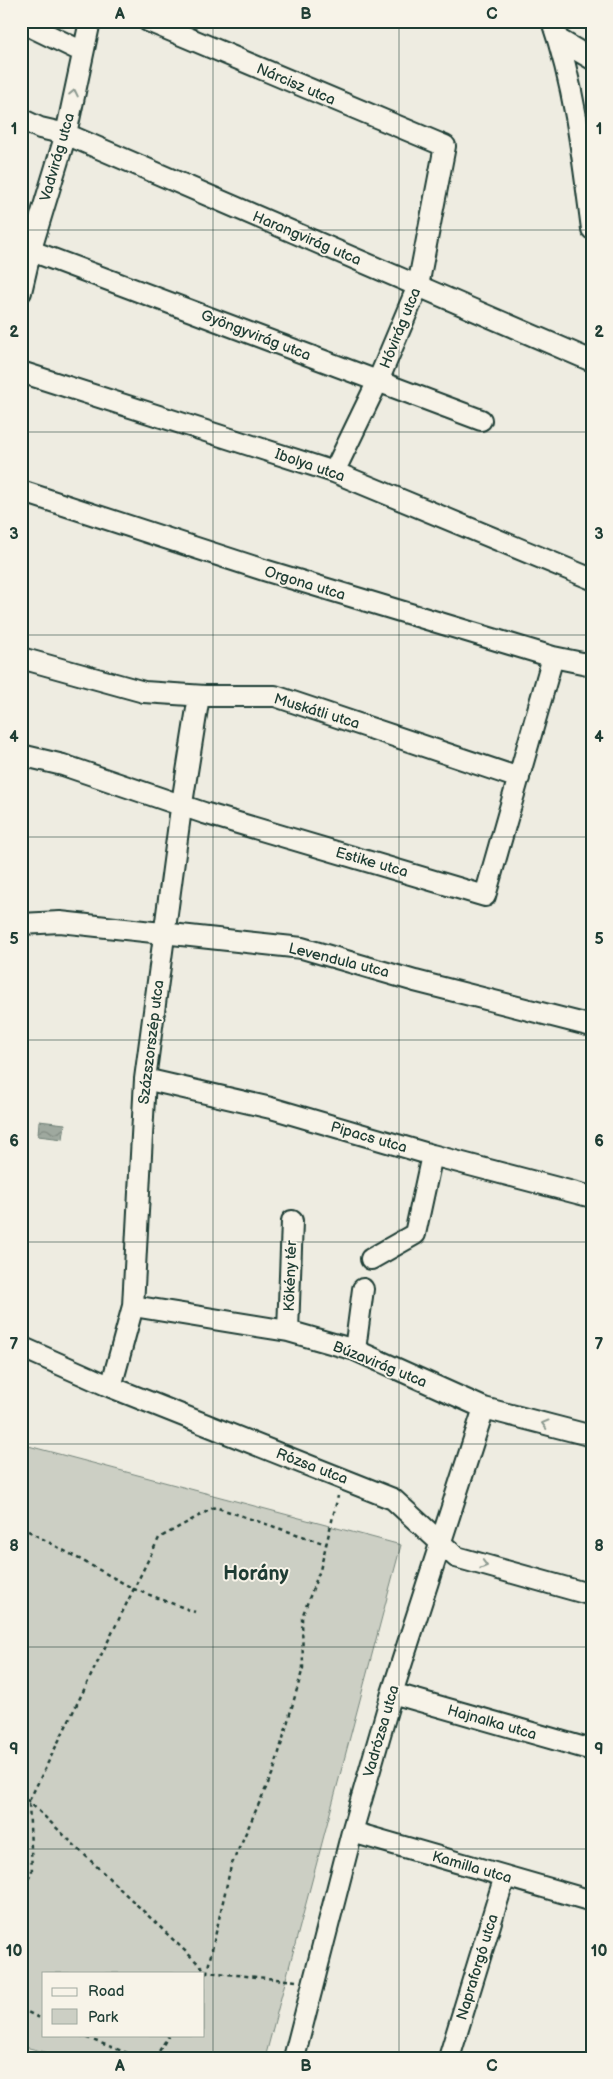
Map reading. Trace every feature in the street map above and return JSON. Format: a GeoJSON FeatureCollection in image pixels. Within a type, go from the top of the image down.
{"type":"FeatureCollection","features":[{"type":"Feature","properties":{"kind":"street","name":"Vadvirág utca"},"geometry":{"type":"LineString","coordinates":[[21,292],[26,248],[66,134],[90,21]]}},
{"type":"Feature","properties":{"kind":"street","name":"Nárcisz utca"},"geometry":{"type":"LineString","coordinates":[[148,21],[445,146]]}},
{"type":"Feature","properties":{"kind":"street"},"geometry":{"type":"LineString","coordinates":[[21,22],[83,52]]}},
{"type":"Feature","properties":{"kind":"street"},"geometry":{"type":"LineString","coordinates":[[553,26],[592,59]]}},
{"type":"Feature","properties":{"kind":"street"},"geometry":{"type":"LineString","coordinates":[[553,26],[581,138],[592,228]]}},
{"type":"Feature","properties":{"kind":"street","name":"Harangvirág utca"},"geometry":{"type":"LineString","coordinates":[[21,119],[40,128],[66,134],[592,360]]}},
{"type":"Feature","properties":{"kind":"street","name":"Hóvirág utca"},"geometry":{"type":"LineString","coordinates":[[334,472],[378,381],[418,286],[445,146]]}},
{"type":"Feature","properties":{"kind":"street","name":"Gyöngyvirág utca"},"geometry":{"type":"LineString","coordinates":[[26,248],[481,420]]}},
{"type":"Feature","properties":{"kind":"street","name":"Ibolya utca"},"geometry":{"type":"LineString","coordinates":[[21,372],[334,472],[592,579]]}},
{"type":"Feature","properties":{"kind":"street","name":"Orgona utca"},"geometry":{"type":"LineString","coordinates":[[21,491],[264,570],[553,657],[592,665]]}},
{"type":"Feature","properties":{"kind":"street","name":"Estike utca"},"geometry":{"type":"LineString","coordinates":[[21,756],[63,765],[183,806],[485,896],[553,657]]}},
{"type":"Feature","properties":{"kind":"street","name":"Muskátli utca"},"geometry":{"type":"LineString","coordinates":[[21,658],[144,692],[199,696],[275,696],[519,778]]}},
{"type":"Feature","properties":{"kind":"street","name":"Százszorszép utca"},"geometry":{"type":"LineString","coordinates":[[111,1387],[133,1306],[145,1079],[164,932],[199,696]]}},
{"type":"Feature","properties":{"kind":"street","name":"Levendula utca"},"geometry":{"type":"LineString","coordinates":[[21,924],[60,922],[302,948],[415,980],[592,1026]]}},
{"type":"Feature","properties":{"kind":"street","name":"Pipacs utca"},"geometry":{"type":"LineString","coordinates":[[145,1079],[271,1108],[432,1155],[592,1197]]}},
{"type":"Feature","properties":{"kind":"street"},"geometry":{"type":"LineString","coordinates":[[371,1259],[415,1234],[432,1155]]}},
{"type":"Feature","properties":{"kind":"street","name":"Kökény tér"},"geometry":{"type":"LineString","coordinates":[[288,1331],[292,1221]]}},
{"type":"Feature","properties":{"kind":"street"},"geometry":{"type":"LineString","coordinates":[[355,1350],[363,1289]]}},
{"type":"Feature","properties":{"kind":"street","name":"Búzavirág utca"},"geometry":{"type":"LineString","coordinates":[[133,1306],[288,1331],[355,1350],[484,1408],[592,1436]]}},
{"type":"Feature","properties":{"kind":"street","name":"Rózsa utca"},"geometry":{"type":"LineString","coordinates":[[21,1348],[111,1387],[342,1477],[393,1499],[456,1557],[592,1595]]}},
{"type":"Feature","properties":{"kind":"street","name":"Vadrózsa utca"},"geometry":{"type":"LineString","coordinates":[[294,2058],[352,1832],[392,1693],[484,1408]]}},
{"type":"Feature","properties":{"kind":"street","name":"Hajnalka utca"},"geometry":{"type":"LineString","coordinates":[[392,1693],[592,1750]]}},
{"type":"Feature","properties":{"kind":"street","name":"Kamilla utca"},"geometry":{"type":"LineString","coordinates":[[352,1832],[592,1901]]}},
{"type":"Feature","properties":{"kind":"street","name":"Napraforgó utca"},"geometry":{"type":"LineString","coordinates":[[449,2058],[505,1876]]}},
{"type":"Feature","properties":{"kind":"path"},"geometry":{"type":"LineString","coordinates":[[205,1976],[231,1866],[274,1770],[303,1668],[302,1617],[320,1570],[342,1477]]}},
{"type":"Feature","properties":{"kind":"path"},"geometry":{"type":"LineString","coordinates":[[21,1894],[32,1872],[29,1801],[159,1538],[215,1507],[326,1544]]}},
{"type":"Feature","properties":{"kind":"path"},"geometry":{"type":"LineString","coordinates":[[21,1527],[134,1590],[195,1612]]}},
{"type":"Feature","properties":{"kind":"path"},"geometry":{"type":"LineString","coordinates":[[21,1794],[207,1972],[313,1983]]}},
{"type":"Feature","properties":{"kind":"path"},"geometry":{"type":"LineString","coordinates":[[21,2009],[42,2019]]}},
{"type":"Feature","properties":{"kind":"path"},"geometry":{"type":"LineString","coordinates":[[82,2036],[141,2058]]}},
{"type":"Feature","properties":{"kind":"path"},"geometry":{"type":"LineString","coordinates":[[155,2058],[168,2036]]}},
{"type":"Feature","properties":{"kind":"green space"},"geometry":{"type":"Polygon","coordinates":[[[21,1444],[401,1545],[265,2058],[69,2058],[21,2046],[21,1444]]]}},
{"type":"Feature","properties":{"kind":"water"},"geometry":{"type":"Polygon","coordinates":[[[39,1121],[65,1124],[63,1139],[38,1136],[39,1121]]]}},
{"type":"Feature","properties":{"kind":"district","name":"Horány"},"geometry":{"type":"Point","coordinates":[256,1573]}}]}
